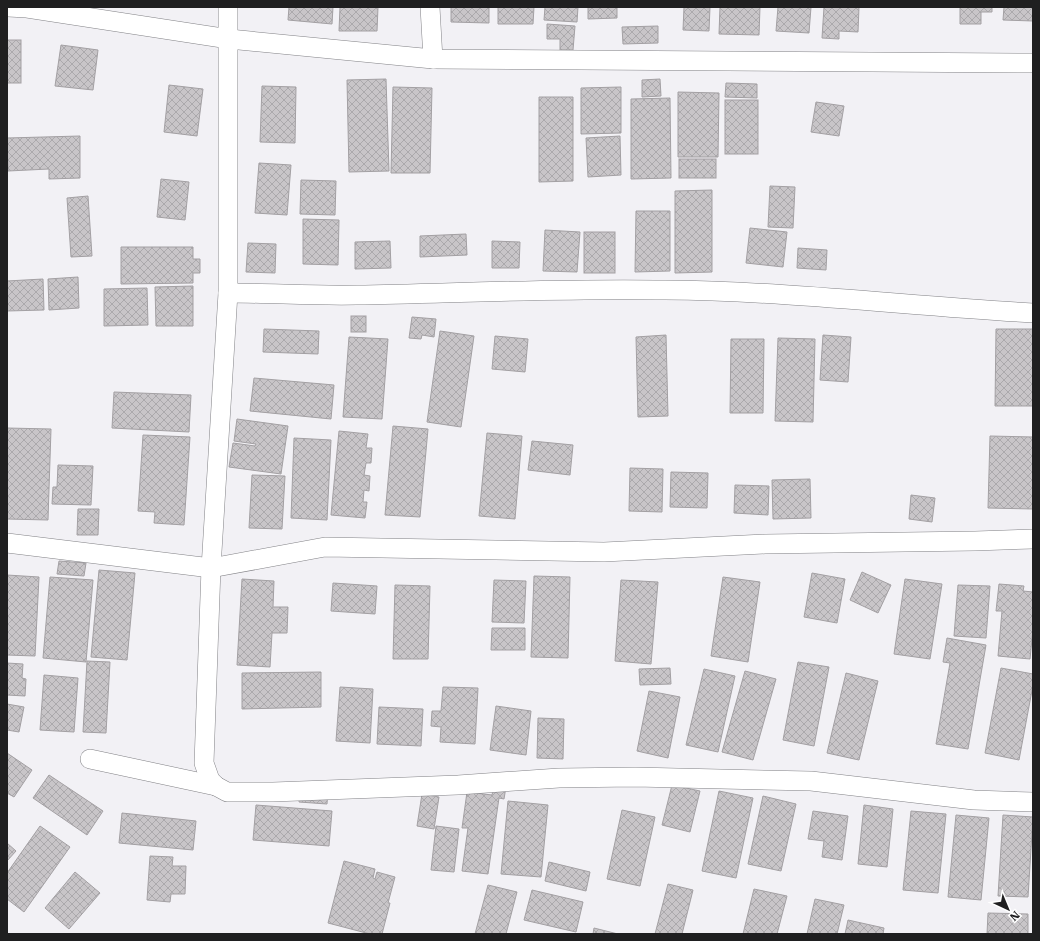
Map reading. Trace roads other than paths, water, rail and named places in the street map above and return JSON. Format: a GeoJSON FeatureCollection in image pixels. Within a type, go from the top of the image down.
{"type":"FeatureCollection","features":[{"type":"Feature","properties":{"kind":"street"},"geometry":{"type":"LineString","coordinates":[[8,7],[27,8],[229,39],[433,59],[1033,63]]}},
{"type":"Feature","properties":{"kind":"street"},"geometry":{"type":"LineString","coordinates":[[228,7],[228,293],[211,568],[204,763],[210,780],[216,786],[227,792],[273,792],[458,785],[559,778],[635,777],[812,781],[974,800],[1033,802]]}},
{"type":"Feature","properties":{"kind":"street"},"geometry":{"type":"LineString","coordinates":[[430,7],[433,59]]}},
{"type":"Feature","properties":{"kind":"street"},"geometry":{"type":"LineString","coordinates":[[228,293],[355,295],[666,290],[849,299],[941,308],[1033,313]]}},
{"type":"Feature","properties":{"kind":"street"},"geometry":{"type":"LineString","coordinates":[[7,543],[211,568],[325,547],[604,552],[765,544],[1033,539]]}},
{"type":"Feature","properties":{"kind":"street"},"geometry":{"type":"LineString","coordinates":[[90,759],[216,786]]}}]}
